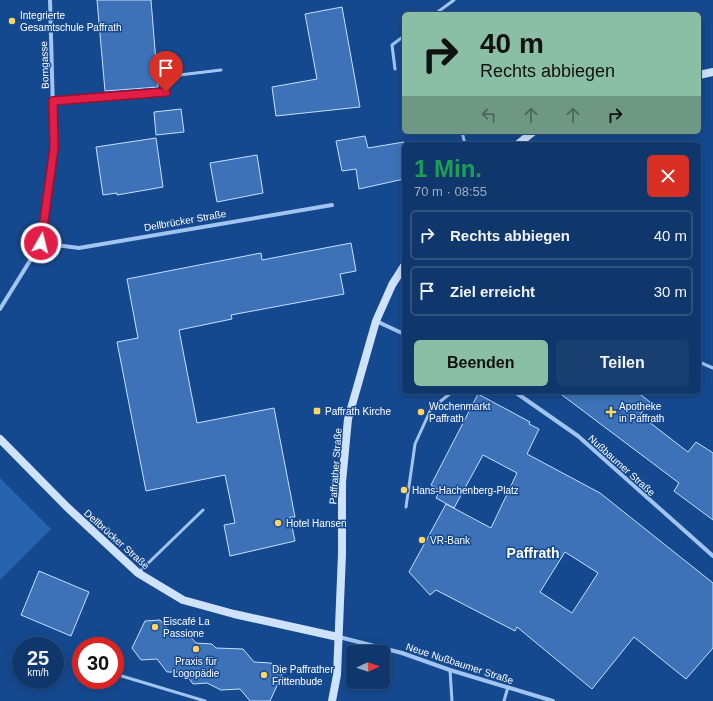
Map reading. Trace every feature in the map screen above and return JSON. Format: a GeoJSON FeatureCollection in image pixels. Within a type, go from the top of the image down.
{"type":"FeatureCollection","features":[{"type":"Feature","properties":{"kind":"main road"},"geometry":{"type":"LineString","coordinates":[[701,75],[713,72]]}},
{"type":"Feature","properties":{"kind":"main road"},"geometry":{"type":"LineString","coordinates":[[520,142],[530,134]]}},
{"type":"Feature","properties":{"kind":"main road","name":"Paffrather Straße"},"geometry":{"type":"LineString","coordinates":[[332,701],[337,675],[342,554],[342,482],[348,419],[376,321],[392,285],[402,269]]}},
{"type":"Feature","properties":{"kind":"main road","name":"Dellbrücker Straße"},"geometry":{"type":"LineString","coordinates":[[0,439],[67,507],[138,573],[183,600],[234,614],[338,637]]}},
{"type":"Feature","properties":{"kind":"street","name":"Borngasse"},"geometry":{"type":"LineString","coordinates":[[0,309],[41,243],[54,148],[50,0]]}},
{"type":"Feature","properties":{"kind":"street","name":"Dellbrücker Straße"},"geometry":{"type":"LineString","coordinates":[[41,243],[79,248],[332,205]]}},
{"type":"Feature","properties":{"kind":"street"},"geometry":{"type":"LineString","coordinates":[[376,321],[402,333]]}},
{"type":"Feature","properties":{"kind":"street","name":"Nußbaumer Straße"},"geometry":{"type":"LineString","coordinates":[[518,394],[578,436],[713,556]]}},
{"type":"Feature","properties":{"kind":"street","name":"Neue Nußbaumer Straße"},"geometry":{"type":"LineString","coordinates":[[338,637],[402,653],[450,670],[553,701]]}},
{"type":"Feature","properties":{"kind":"lane"},"geometry":{"type":"LineString","coordinates":[[438,12],[454,0]]}},
{"type":"Feature","properties":{"kind":"lane"},"geometry":{"type":"LineString","coordinates":[[395,69],[392,45],[402,38]]}},
{"type":"Feature","properties":{"kind":"lane"},"geometry":{"type":"LineString","coordinates":[[53,101],[166,92],[171,76],[221,70]]}},
{"type":"Feature","properties":{"kind":"lane"},"geometry":{"type":"LineString","coordinates":[[701,363],[713,368]]}},
{"type":"Feature","properties":{"kind":"lane"},"geometry":{"type":"LineString","coordinates":[[406,507],[415,444],[431,409],[450,394]]}},
{"type":"Feature","properties":{"kind":"lane"},"geometry":{"type":"LineString","coordinates":[[138,573],[203,510]]}},
{"type":"Feature","properties":{"kind":"lane"},"geometry":{"type":"LineString","coordinates":[[450,670],[452,701]]}},
{"type":"Feature","properties":{"kind":"lane"},"geometry":{"type":"LineString","coordinates":[[124,677],[205,701]]}},
{"type":"Feature","properties":{"kind":"lane"},"geometry":{"type":"LineString","coordinates":[[504,701],[508,687]]}},
{"type":"Feature","properties":{"kind":"shaded area"},"geometry":{"type":"Polygon","coordinates":[[[0,478],[51,529],[0,580],[0,478]]]}},
{"type":"Feature","properties":{"kind":"building"},"geometry":{"type":"Polygon","coordinates":[[[97,0],[151,0],[158,87],[105,91],[97,0]]]}},
{"type":"Feature","properties":{"kind":"building"},"geometry":{"type":"Polygon","coordinates":[[[342,7],[360,107],[276,116],[272,87],[317,79],[305,14],[342,7]]]}},
{"type":"Feature","properties":{"kind":"building"},"geometry":{"type":"Polygon","coordinates":[[[181,109],[184,132],[156,135],[154,112],[181,109]]]}},
{"type":"Feature","properties":{"kind":"building"},"geometry":{"type":"Polygon","coordinates":[[[365,136],[368,148],[402,142],[402,179],[359,189],[356,169],[342,171],[336,141],[365,136]]]}},
{"type":"Feature","properties":{"kind":"building"},"geometry":{"type":"Polygon","coordinates":[[[156,138],[163,187],[117,195],[117,193],[103,195],[96,147],[156,138]]]}},
{"type":"Feature","properties":{"kind":"building"},"geometry":{"type":"Polygon","coordinates":[[[257,155],[263,193],[217,202],[210,163],[257,155]]]}},
{"type":"Feature","properties":{"kind":"building"},"geometry":{"type":"Polygon","coordinates":[[[351,243],[356,271],[340,274],[344,294],[231,315],[232,319],[179,330],[197,423],[274,408],[295,517],[290,517],[295,541],[230,556],[224,525],[235,523],[225,475],[146,491],[117,342],[138,338],[127,279],[261,253],[262,260],[351,243]]]}},
{"type":"Feature","properties":{"kind":"building"},"geometry":{"type":"Polygon","coordinates":[[[478,394],[530,422],[529,424],[539,429],[527,454],[600,493],[713,583],[713,648],[686,679],[634,637],[592,689],[517,627],[515,631],[436,590],[430,595],[409,572],[446,504],[491,528],[517,473],[483,455],[454,508],[436,498],[440,491],[431,485],[478,394]],[[565,552],[540,592],[572,613],[598,573],[565,552]]]}},
{"type":"Feature","properties":{"kind":"building"},"geometry":{"type":"Polygon","coordinates":[[[561,394],[640,394],[650,402],[640,415],[688,452],[696,442],[713,453],[713,520],[674,491],[679,483],[561,394]]]}},
{"type":"Feature","properties":{"kind":"building"},"geometry":{"type":"Polygon","coordinates":[[[39,571],[89,592],[71,636],[21,615],[39,571]]]}},
{"type":"Feature","properties":{"kind":"building"},"geometry":{"type":"Polygon","coordinates":[[[160,620],[170,632],[186,632],[196,643],[212,644],[216,648],[243,649],[254,662],[271,663],[282,675],[270,701],[250,701],[240,689],[221,690],[207,683],[193,684],[184,672],[167,672],[157,659],[141,660],[132,648],[145,621],[160,620]]]}},
{"type":"Feature","properties":{"kind":"place","name":"Integrierte Gesamtschule Paffrath"},"geometry":{"type":"Point","coordinates":[12,21]}},
{"type":"Feature","properties":{"kind":"place","name":"Paffrath Kirche"},"geometry":{"type":"Point","coordinates":[317,411]}},
{"type":"Feature","properties":{"kind":"place","name":"Wochenmarkt Paffrath"},"geometry":{"type":"Point","coordinates":[421,412]}},
{"type":"Feature","properties":{"kind":"place","name":"Apotheke in Paffrath"},"geometry":{"type":"Point","coordinates":[611,412]}},
{"type":"Feature","properties":{"kind":"place","name":"Hans-Hachenberg-Platz"},"geometry":{"type":"Point","coordinates":[404,490]}},
{"type":"Feature","properties":{"kind":"place","name":"Hotel Hansen"},"geometry":{"type":"Point","coordinates":[278,523]}},
{"type":"Feature","properties":{"kind":"place","name":"VR-Bank"},"geometry":{"type":"Point","coordinates":[422,540]}},
{"type":"Feature","properties":{"kind":"place","name":"Eiscafé La Passione"},"geometry":{"type":"Point","coordinates":[155,627]}},
{"type":"Feature","properties":{"kind":"place","name":"Praxis für Logopädie"},"geometry":{"type":"Point","coordinates":[196,649]}},
{"type":"Feature","properties":{"kind":"place","name":"Die Paffrather Frittenbude"},"geometry":{"type":"Point","coordinates":[264,675]}},
{"type":"Feature","properties":{"kind":"district","name":"Paffrath"},"geometry":{"type":"Point","coordinates":[533,553]}},
{"type":"Feature","properties":{"kind":"route"},"geometry":{"type":"LineString","coordinates":[[41,243],[54,148],[53,101],[166,92]]}}]}
